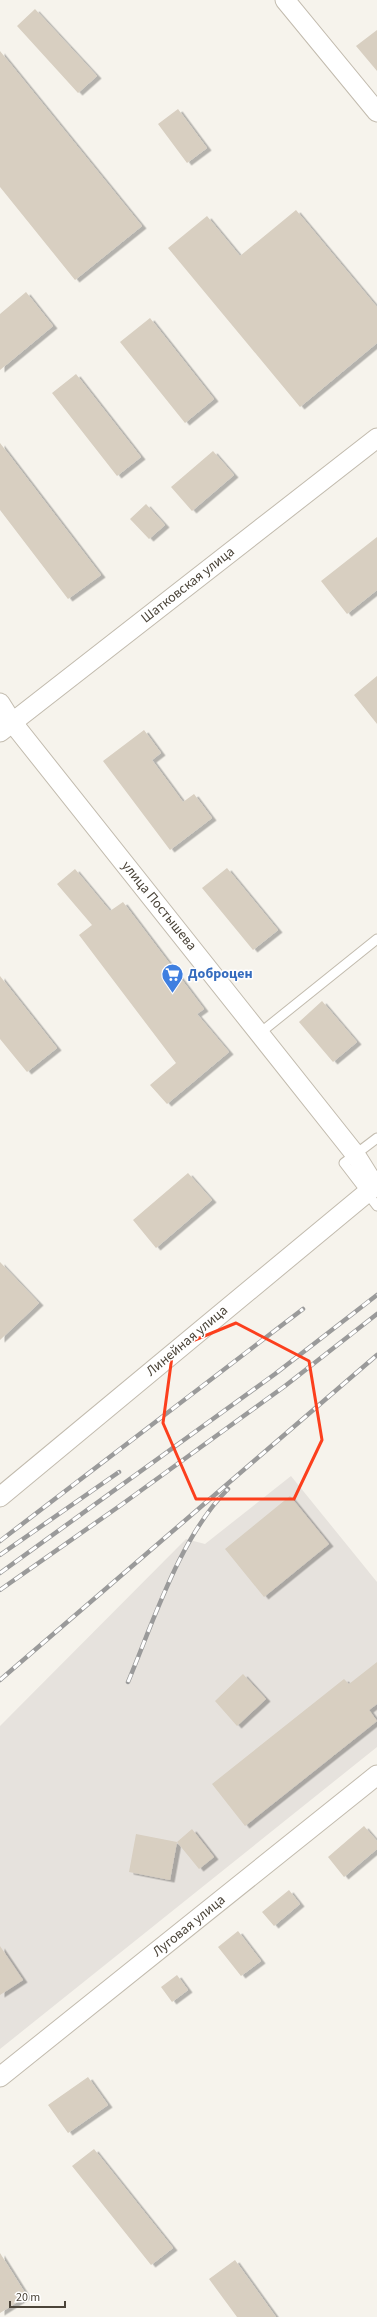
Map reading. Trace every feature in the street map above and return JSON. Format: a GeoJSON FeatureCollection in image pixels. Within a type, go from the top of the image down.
{"type":"FeatureCollection","features":[{"type":"Feature","properties":{"kind":"street"},"geometry":{"type":"LineString","coordinates":[[285,0],[377,112]]}},
{"type":"Feature","properties":{"kind":"street","name":"Шатковская улица"},"geometry":{"type":"LineString","coordinates":[[6,727],[377,438]]}},
{"type":"Feature","properties":{"kind":"street","name":"улица Постышева"},"geometry":{"type":"LineString","coordinates":[[0,703],[6,727],[260,1033],[355,1154],[373,1195]]}},
{"type":"Feature","properties":{"kind":"street","name":"Линейная улица"},"geometry":{"type":"LineString","coordinates":[[0,1497],[373,1195]]}},
{"type":"Feature","properties":{"kind":"street","name":"Луговая улица"},"geometry":{"type":"LineString","coordinates":[[0,2077],[377,1775]]}},
{"type":"Feature","properties":{"kind":"lane"},"geometry":{"type":"LineString","coordinates":[[260,1033],[377,939]]}},
{"type":"Feature","properties":{"kind":"lane"},"geometry":{"type":"LineString","coordinates":[[355,1154],[377,1138]]}},
{"type":"Feature","properties":{"kind":"highlighted area"},"geometry":{"type":"Polygon","coordinates":[[[236,1323],[309,1361],[322,1440],[294,1499],[196,1499],[163,1423],[173,1349],[236,1323]]]}},
{"type":"Feature","properties":{"kind":"shaded area"},"geometry":{"type":"Polygon","coordinates":[[[291,1476],[377,1582],[377,1747],[0,2049],[0,1726],[186,1539],[205,1544],[291,1476]]]}},
{"type":"Feature","properties":{"kind":"building"},"geometry":{"type":"Polygon","coordinates":[[[35,9],[97,76],[78,93],[17,26],[35,9]]]}},
{"type":"Feature","properties":{"kind":"building"},"geometry":{"type":"Polygon","coordinates":[[[377,30],[377,71],[356,46],[377,30]]]}},
{"type":"Feature","properties":{"kind":"building"},"geometry":{"type":"Polygon","coordinates":[[[0,51],[142,226],[75,280],[0,187],[0,51]]]}},
{"type":"Feature","properties":{"kind":"building"},"geometry":{"type":"Polygon","coordinates":[[[178,109],[207,148],[187,163],[158,124],[178,109]]]}},
{"type":"Feature","properties":{"kind":"building"},"geometry":{"type":"Polygon","coordinates":[[[296,210],[377,307],[377,343],[300,407],[168,248],[207,216],[240,256],[296,210]]]}},
{"type":"Feature","properties":{"kind":"building"},"geometry":{"type":"Polygon","coordinates":[[[26,292],[53,326],[0,370],[0,314],[26,292]]]}},
{"type":"Feature","properties":{"kind":"building"},"geometry":{"type":"Polygon","coordinates":[[[150,318],[214,399],[185,423],[120,342],[150,318]]]}},
{"type":"Feature","properties":{"kind":"building"},"geometry":{"type":"Polygon","coordinates":[[[76,374],[141,457],[117,476],[52,393],[76,374]]]}},
{"type":"Feature","properties":{"kind":"building"},"geometry":{"type":"Polygon","coordinates":[[[0,443],[101,575],[68,599],[0,510],[0,443]]]}},
{"type":"Feature","properties":{"kind":"building"},"geometry":{"type":"Polygon","coordinates":[[[213,451],[234,475],[192,511],[171,487],[213,451]]]}},
{"type":"Feature","properties":{"kind":"building"},"geometry":{"type":"Polygon","coordinates":[[[146,504],[165,525],[149,539],[130,519],[146,504]]]}},
{"type":"Feature","properties":{"kind":"building"},"geometry":{"type":"Polygon","coordinates":[[[377,537],[377,590],[347,614],[321,581],[377,537]]]}},
{"type":"Feature","properties":{"kind":"building"},"geometry":{"type":"Polygon","coordinates":[[[377,676],[377,724],[354,695],[377,676]]]}},
{"type":"Feature","properties":{"kind":"building"},"geometry":{"type":"Polygon","coordinates":[[[144,730],[161,753],[152,760],[183,802],[194,794],[212,818],[170,850],[103,761],[144,730]]]}},
{"type":"Feature","properties":{"kind":"building"},"geometry":{"type":"Polygon","coordinates":[[[227,868],[278,930],[253,950],[202,888],[227,868]]]}},
{"type":"Feature","properties":{"kind":"building"},"geometry":{"type":"Polygon","coordinates":[[[75,869],[110,911],[123,902],[204,1009],[197,1014],[229,1052],[167,1104],[150,1085],[176,1063],[79,935],[92,925],[57,884],[75,869]]]}},
{"type":"Feature","properties":{"kind":"building"},"geometry":{"type":"Polygon","coordinates":[[[0,976],[57,1048],[27,1072],[0,1039],[0,976]]]}},
{"type":"Feature","properties":{"kind":"building"},"geometry":{"type":"Polygon","coordinates":[[[322,1001],[357,1042],[333,1062],[299,1022],[322,1001]]]}},
{"type":"Feature","properties":{"kind":"building"},"geometry":{"type":"Polygon","coordinates":[[[188,1173],[212,1200],[156,1248],[133,1220],[188,1173]]]}},
{"type":"Feature","properties":{"kind":"building"},"geometry":{"type":"Polygon","coordinates":[[[0,1262],[39,1303],[0,1340],[0,1262]]]}},
{"type":"Feature","properties":{"kind":"building"},"geometry":{"type":"Polygon","coordinates":[[[290,1496],[329,1544],[264,1597],[225,1549],[290,1496]]]}},
{"type":"Feature","properties":{"kind":"building"},"geometry":{"type":"Polygon","coordinates":[[[377,1662],[377,1704],[369,1710],[377,1721],[245,1826],[212,1784],[344,1679],[349,1684],[377,1662]]]}},
{"type":"Feature","properties":{"kind":"building"},"geometry":{"type":"Polygon","coordinates":[[[243,1674],[266,1699],[237,1726],[215,1701],[243,1674]]]}},
{"type":"Feature","properties":{"kind":"building"},"geometry":{"type":"Polygon","coordinates":[[[364,1826],[377,1841],[377,1849],[344,1877],[328,1857],[364,1826]]]}},
{"type":"Feature","properties":{"kind":"building"},"geometry":{"type":"Polygon","coordinates":[[[192,1829],[214,1857],[199,1869],[177,1842],[192,1829]]]}},
{"type":"Feature","properties":{"kind":"building"},"geometry":{"type":"Polygon","coordinates":[[[136,1834],[177,1842],[170,1880],[129,1872],[136,1834]]]}},
{"type":"Feature","properties":{"kind":"building"},"geometry":{"type":"Polygon","coordinates":[[[289,1890],[300,1904],[274,1926],[262,1912],[289,1890]]]}},
{"type":"Feature","properties":{"kind":"building"},"geometry":{"type":"Polygon","coordinates":[[[238,1931],[261,1961],[241,1976],[218,1947],[238,1931]]]}},
{"type":"Feature","properties":{"kind":"building"},"geometry":{"type":"Polygon","coordinates":[[[0,1946],[23,1980],[0,1995],[0,1946]]]}},
{"type":"Feature","properties":{"kind":"building"},"geometry":{"type":"Polygon","coordinates":[[[177,1975],[188,1990],[172,2002],[161,1987],[177,1975]]]}},
{"type":"Feature","properties":{"kind":"building"},"geometry":{"type":"Polygon","coordinates":[[[88,2077],[108,2105],[68,2133],[48,2105],[88,2077]]]}},
{"type":"Feature","properties":{"kind":"building"},"geometry":{"type":"Polygon","coordinates":[[[94,2149],[173,2248],[151,2265],[72,2166],[94,2149]]]}},
{"type":"Feature","properties":{"kind":"building"},"geometry":{"type":"Polygon","coordinates":[[[0,2253],[27,2296],[0,2313],[0,2253]]]}},
{"type":"Feature","properties":{"kind":"building"},"geometry":{"type":"Polygon","coordinates":[[[235,2260],[276,2317],[237,2317],[209,2279],[235,2260]]]}},
{"type":"Feature","properties":{"kind":"railway"},"geometry":{"type":"LineString","coordinates":[[0,1573],[275,1374],[377,1295]]}},
{"type":"Feature","properties":{"kind":"railway"},"geometry":{"type":"LineString","coordinates":[[0,1541],[303,1309]]}},
{"type":"Feature","properties":{"kind":"railway"},"geometry":{"type":"LineString","coordinates":[[0,1590],[121,1505],[285,1386],[377,1314]]}},
{"type":"Feature","properties":{"kind":"railway"},"geometry":{"type":"LineString","coordinates":[[0,1680],[377,1355]]}},
{"type":"Feature","properties":{"kind":"railway"},"geometry":{"type":"LineString","coordinates":[[0,1555],[119,1472]]}},
{"type":"Feature","properties":{"kind":"railway"},"geometry":{"type":"LineString","coordinates":[[128,1682],[158,1606],[182,1555],[211,1509],[228,1489]]}},
{"type":"Feature","properties":{"kind":"place","name":"Доброцен"},"geometry":{"type":"Point","coordinates":[172,994]}}]}
